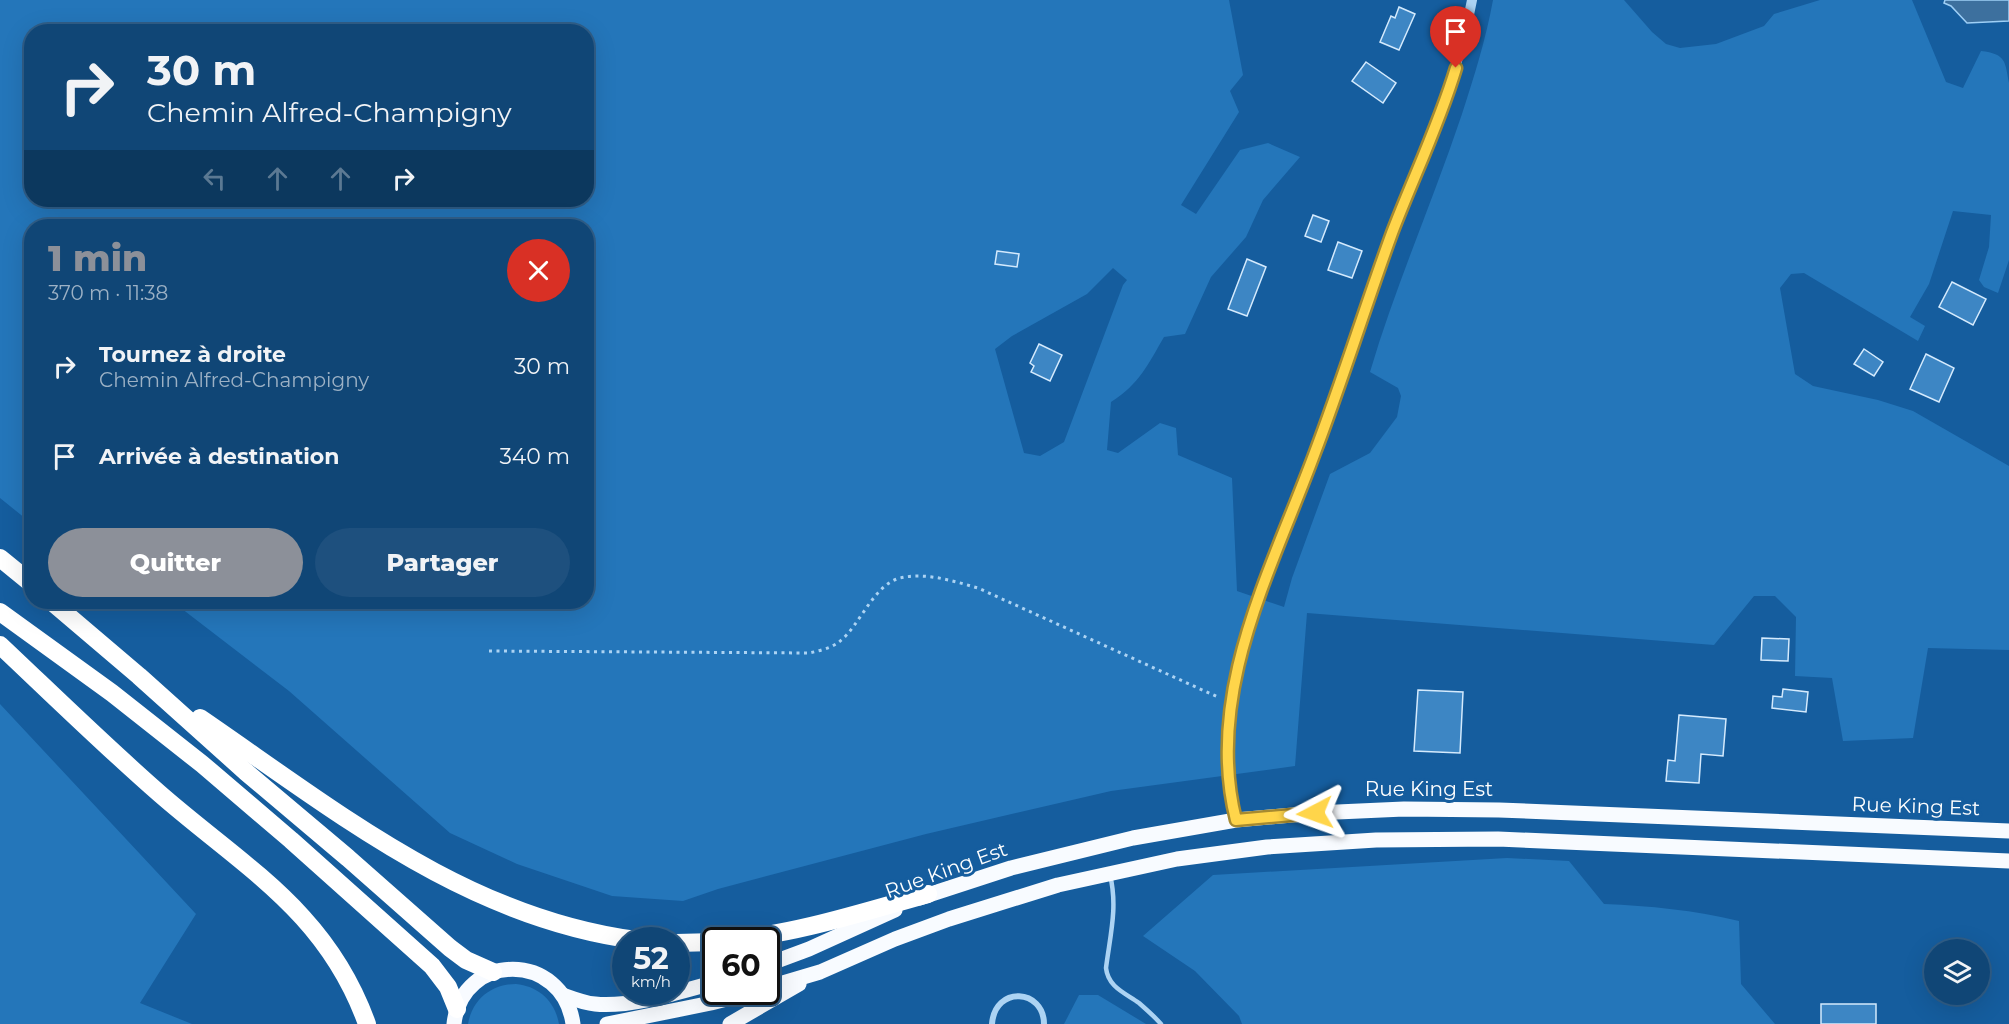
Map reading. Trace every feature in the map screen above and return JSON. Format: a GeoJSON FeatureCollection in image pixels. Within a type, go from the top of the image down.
{"type":"FeatureCollection","features":[{"type":"Feature","properties":{"kind":"highway"},"geometry":{"type":"LineString","coordinates":[[0,558],[24,578]]}},
{"type":"Feature","properties":{"kind":"highway"},"geometry":{"type":"LineString","coordinates":[[60,609],[450,948],[466,960],[493,972]]}},
{"type":"Feature","properties":{"kind":"highway"},"geometry":{"type":"LineString","coordinates":[[0,612],[144,718],[268,820],[432,966],[448,987],[455,1016]]}},
{"type":"Feature","properties":{"kind":"highway"},"geometry":{"type":"LineString","coordinates":[[0,645],[146,781],[292,904],[319,935],[337,961],[355,994],[367,1024]]}},
{"type":"Feature","properties":{"kind":"highway"},"geometry":{"type":"LineString","coordinates":[[139,676],[345,817],[441,876],[502,905],[547,922],[612,936]]}},
{"type":"Feature","properties":{"kind":"highway"},"geometry":{"type":"LineString","coordinates":[[780,932],[928,894]]}},
{"type":"Feature","properties":{"kind":"main road","name":"Rue King Est"},"geometry":{"type":"LineString","coordinates":[[780,959],[928,894],[1058,855],[1166,831],[1236,820],[1315,813],[1449,809],[2009,831]]}},
{"type":"Feature","properties":{"kind":"main road"},"geometry":{"type":"LineString","coordinates":[[730,1024],[820,972],[895,939],[968,912],[1109,872],[1238,850],[1310,843],[1407,839],[1572,842],[2009,861]]}},
{"type":"Feature","properties":{"kind":"main road"},"geometry":{"type":"LineString","coordinates":[[455,1016],[463,996],[473,984],[493,972],[512,969],[532,972],[550,981],[563,995],[573,1024]]}},
{"type":"Feature","properties":{"kind":"main road"},"geometry":{"type":"LineString","coordinates":[[780,984],[820,972]]}},
{"type":"Feature","properties":{"kind":"main road"},"geometry":{"type":"LineString","coordinates":[[563,995],[594,1004],[607,1005],[651,998],[702,985]]}},
{"type":"Feature","properties":{"kind":"main road"},"geometry":{"type":"LineString","coordinates":[[607,1024],[702,1005]]}},
{"type":"Feature","properties":{"kind":"street"},"geometry":{"type":"LineString","coordinates":[[1236,820],[1229,792],[1227,756],[1231,700],[1241,655],[1254,613],[1331,411],[1394,230],[1447,95],[1472,0]]}},
{"type":"Feature","properties":{"kind":"street"},"geometry":{"type":"LineString","coordinates":[[992,1024],[998,1005],[1004,1000],[1020,995],[1029,998],[1042,1010],[1044,1024]]}},
{"type":"Feature","properties":{"kind":"lane"},"geometry":{"type":"LineString","coordinates":[[1109,872],[1114,910],[1106,968],[1108,976],[1114,986],[1141,1005],[1161,1024]]}},
{"type":"Feature","properties":{"kind":"path"},"geometry":{"type":"LineString","coordinates":[[489,651],[809,653],[821,651],[840,641],[884,587],[898,579],[925,576],[947,579],[978,588],[1217,696],[1231,700]]}},
{"type":"Feature","properties":{"kind":"shaded area"},"geometry":{"type":"Polygon","coordinates":[[[0,0],[1229,0],[1243,75],[1230,91],[1239,112],[1181,205],[1196,214],[1240,150],[1268,143],[1300,157],[1263,200],[1246,237],[1211,277],[1185,334],[1164,337],[1136,381],[1111,402],[1107,450],[1118,453],[1160,423],[1176,428],[1178,455],[1232,478],[1237,591],[1284,607],[1292,578],[1330,474],[1370,453],[1397,417],[1401,396],[1398,388],[1370,372],[1391,307],[1462,114],[1493,0],[1624,0],[1652,32],[1666,44],[1680,48],[1716,44],[1764,26],[1774,14],[1820,0],[1912,0],[1946,82],[1963,88],[1981,51],[1995,54],[2005,64],[2009,83],[2009,260],[1998,293],[1984,287],[1979,280],[1989,247],[1991,215],[1953,211],[1929,284],[1910,317],[1925,326],[1918,341],[1804,273],[1791,274],[1780,288],[1795,374],[1813,386],[1878,400],[1913,411],[2009,466],[2009,650],[1928,648],[1913,738],[1843,741],[1832,678],[1795,676],[1796,617],[1775,596],[1754,596],[1714,645],[1307,613],[1295,766],[1111,791],[926,834],[718,889],[683,901],[612,896],[517,864],[450,833],[289,691],[182,609],[594,609],[594,219],[24,219],[24,517],[0,498],[0,0]],[[1113,268],[1087,294],[1012,336],[995,349],[1024,453],[1040,456],[1064,442],[1123,285],[1127,280],[1113,268]]]}},
{"type":"Feature","properties":{"kind":"shaded area"},"geometry":{"type":"Polygon","coordinates":[[[1945,0],[2009,0],[2009,21],[1967,23],[1951,6],[1944,3],[1945,0]]]}},
{"type":"Feature","properties":{"kind":"shaded area"},"geometry":{"type":"Polygon","coordinates":[[[0,704],[196,914],[140,1003],[192,1024],[0,1024],[0,704]]]}},
{"type":"Feature","properties":{"kind":"shaded area"},"geometry":{"type":"Polygon","coordinates":[[[1507,858],[1569,861],[1604,904],[1672,909],[1739,921],[1741,984],[1775,1024],[1242,1024],[1239,1016],[1195,971],[1143,936],[1213,875],[1507,858]]]}},
{"type":"Feature","properties":{"kind":"shaded area"},"geometry":{"type":"Polygon","coordinates":[[[516,984],[538,991],[544,996],[554,1008],[559,1024],[468,1024],[470,1015],[484,995],[499,987],[516,984]]]}},
{"type":"Feature","properties":{"kind":"shaded area"},"geometry":{"type":"Polygon","coordinates":[[[1079,995],[1098,995],[1146,1024],[1064,1024],[1079,995]]]}},
{"type":"Feature","properties":{"kind":"building"},"geometry":{"type":"Polygon","coordinates":[[[1399,7],[1415,14],[1399,50],[1380,42],[1391,16],[1395,18],[1399,7]]]}},
{"type":"Feature","properties":{"kind":"building"},"geometry":{"type":"Polygon","coordinates":[[[1366,62],[1396,83],[1383,103],[1352,81],[1366,62]]]}},
{"type":"Feature","properties":{"kind":"building"},"geometry":{"type":"Polygon","coordinates":[[[1313,215],[1329,221],[1321,242],[1305,236],[1313,215]]]}},
{"type":"Feature","properties":{"kind":"building"},"geometry":{"type":"Polygon","coordinates":[[[1338,242],[1362,251],[1352,278],[1328,270],[1338,242]]]}},
{"type":"Feature","properties":{"kind":"building"},"geometry":{"type":"Polygon","coordinates":[[[997,251],[1019,254],[1017,267],[995,264],[997,251]]]}},
{"type":"Feature","properties":{"kind":"building"},"geometry":{"type":"Polygon","coordinates":[[[1247,259],[1266,267],[1247,316],[1228,309],[1247,259]]]}},
{"type":"Feature","properties":{"kind":"building"},"geometry":{"type":"Polygon","coordinates":[[[1952,282],[1986,299],[1973,325],[1939,307],[1952,282]]]}},
{"type":"Feature","properties":{"kind":"building"},"geometry":{"type":"Polygon","coordinates":[[[1039,344],[1062,355],[1050,381],[1031,372],[1034,366],[1030,363],[1039,344]]]}},
{"type":"Feature","properties":{"kind":"building"},"geometry":{"type":"Polygon","coordinates":[[[1864,349],[1883,362],[1874,376],[1854,364],[1864,349]]]}},
{"type":"Feature","properties":{"kind":"building"},"geometry":{"type":"Polygon","coordinates":[[[1926,354],[1954,368],[1939,402],[1910,389],[1926,354]]]}},
{"type":"Feature","properties":{"kind":"building"},"geometry":{"type":"Polygon","coordinates":[[[1762,638],[1789,639],[1788,661],[1761,660],[1762,638]]]}},
{"type":"Feature","properties":{"kind":"building"},"geometry":{"type":"Polygon","coordinates":[[[1783,689],[1808,692],[1806,712],[1772,708],[1773,696],[1782,697],[1783,689]]]}},
{"type":"Feature","properties":{"kind":"building"},"geometry":{"type":"Polygon","coordinates":[[[1418,690],[1463,692],[1460,753],[1414,751],[1418,690]]]}},
{"type":"Feature","properties":{"kind":"building"},"geometry":{"type":"Polygon","coordinates":[[[1679,715],[1726,719],[1723,756],[1701,754],[1699,783],[1666,781],[1668,760],[1675,761],[1679,715]]]}},
{"type":"Feature","properties":{"kind":"building"},"geometry":{"type":"Polygon","coordinates":[[[1821,1004],[1876,1004],[1876,1024],[1821,1024],[1821,1004]]]}},
{"type":"Feature","properties":{"kind":"route"},"geometry":{"type":"LineString","coordinates":[[1315,813],[1236,820],[1229,792],[1227,756],[1227,733],[1232,694],[1254,613],[1331,411],[1390,240],[1443,108],[1456,68]]}}]}
